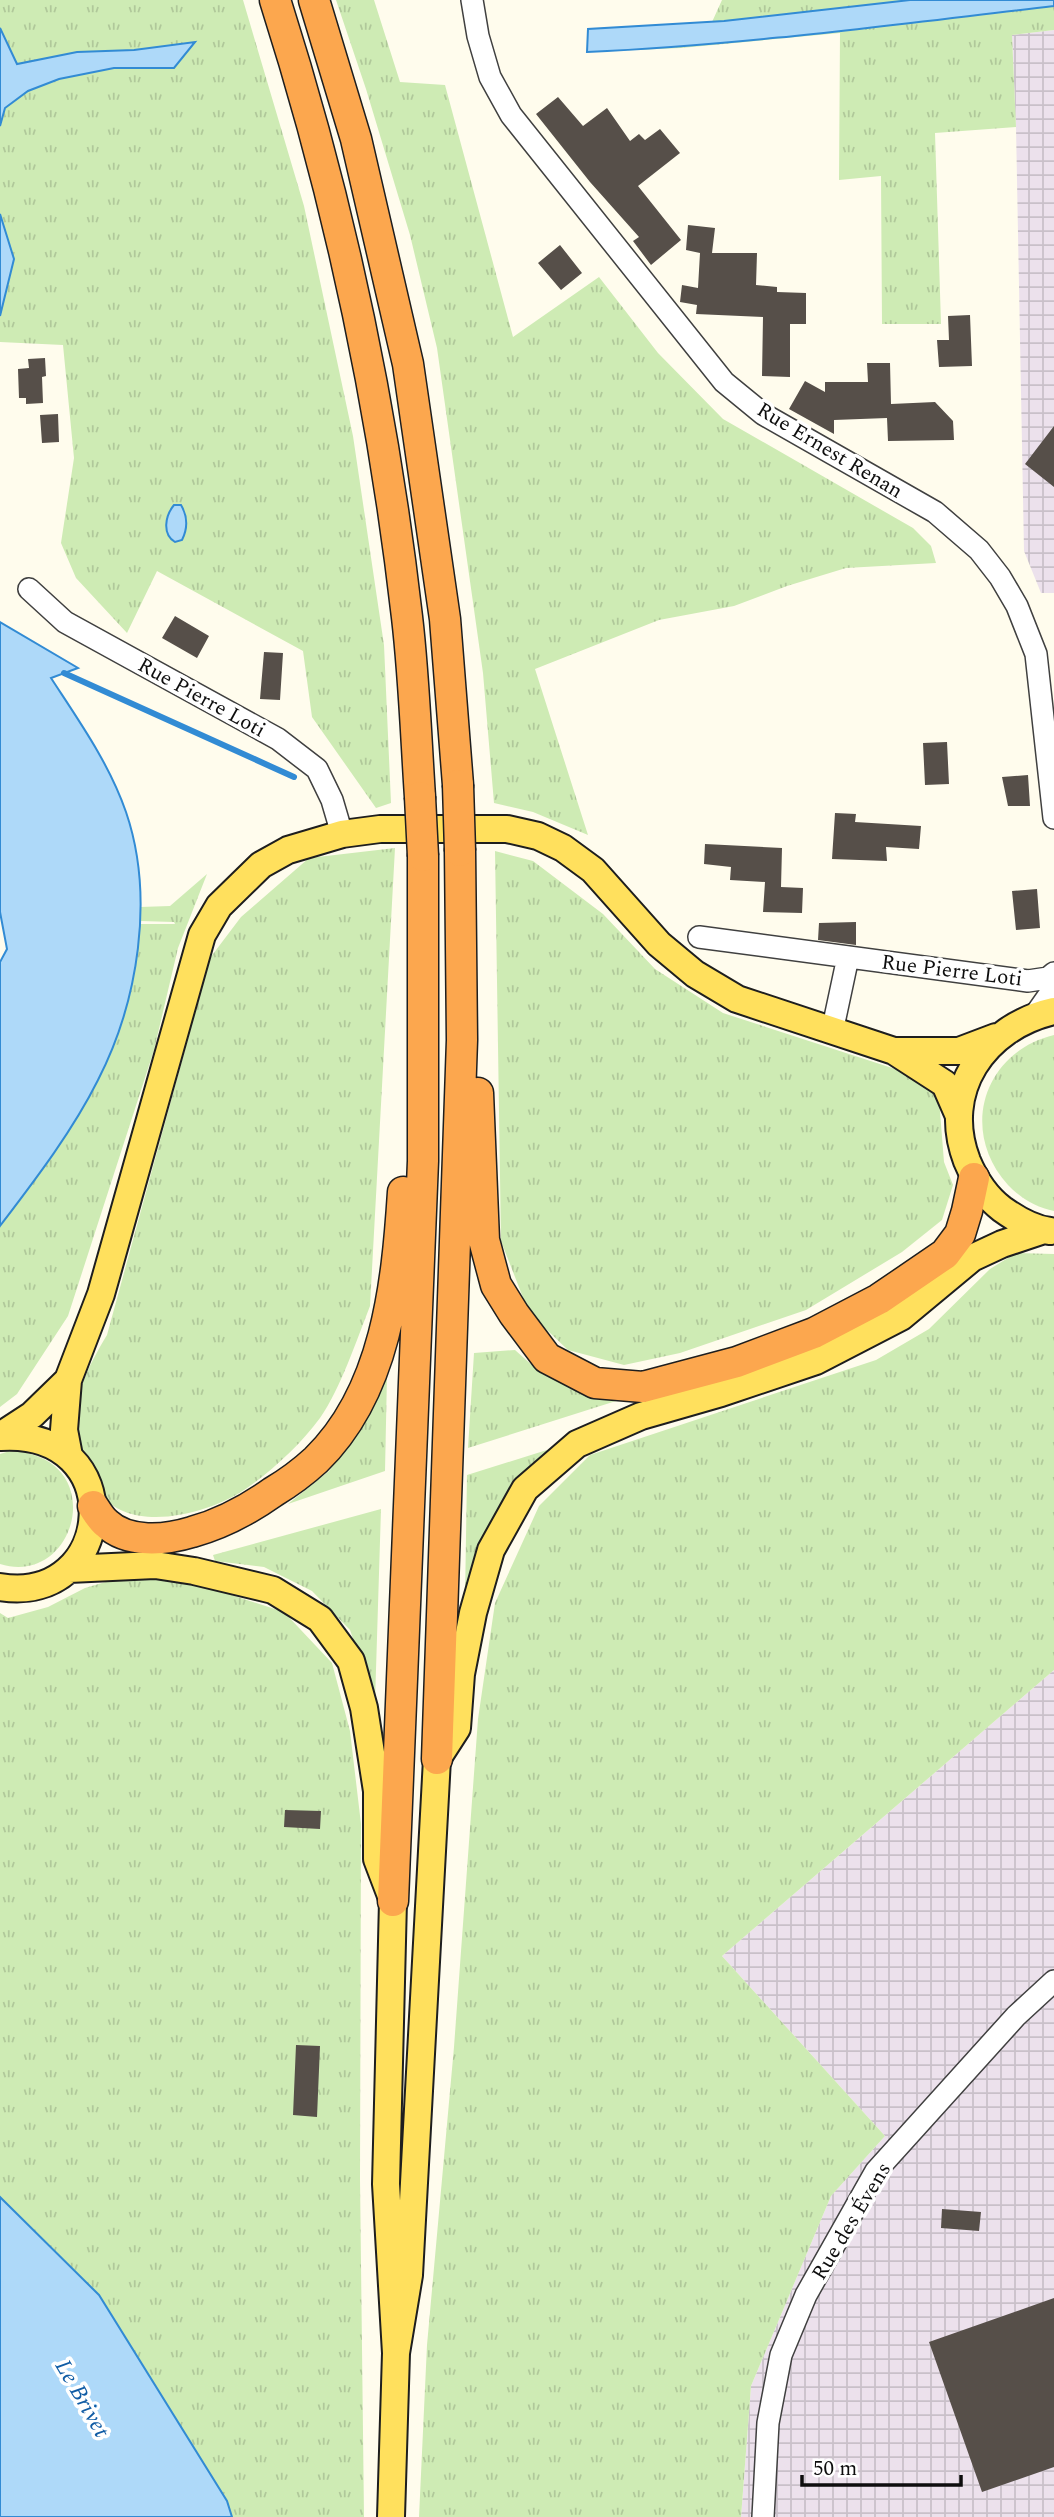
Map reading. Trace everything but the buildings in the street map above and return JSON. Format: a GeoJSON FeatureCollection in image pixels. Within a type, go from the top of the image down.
{"type":"FeatureCollection","features":[{"type":"Feature","properties":{"kind":"highway"},"geometry":{"type":"LineString","coordinates":[[275,0],[302,85],[344,248],[383,445],[407,618],[420,797],[423,856],[423,1161],[393,1901]]}},
{"type":"Feature","properties":{"kind":"highway"},"geometry":{"type":"LineString","coordinates":[[314,0],[356,139],[408,364],[446,619],[458,785],[462,1040],[437,1759]]}},
{"type":"Feature","properties":{"kind":"highway"},"geometry":{"type":"LineString","coordinates":[[93,1506],[107,1524],[130,1537],[178,1537],[204,1529],[260,1502],[314,1462],[333,1442],[366,1385],[384,1334],[401,1208],[409,1074],[424,1038]]}},
{"type":"Feature","properties":{"kind":"highway"},"geometry":{"type":"LineString","coordinates":[[462,1040],[477,1073],[484,1240],[496,1285],[513,1314],[547,1358],[595,1383],[643,1387],[737,1362],[814,1333],[879,1299],[945,1254],[960,1234],[974,1178]]}},
{"type":"Feature","properties":{"kind":"main road"},"geometry":{"type":"LineString","coordinates":[[69,1456],[64,1430],[68,1380],[101,1294],[202,935],[219,906],[261,865],[288,850],[342,834],[380,830],[507,829],[538,836],[563,848],[593,870],[659,944],[695,974],[737,999],[894,1051],[945,1084],[959,1116]]}},
{"type":"Feature","properties":{"kind":"main road"},"geometry":{"type":"LineString","coordinates":[[1044,1013],[1015,1024],[998,1037],[978,1059],[964,1086],[959,1116],[962,1148],[974,1178],[992,1201],[1016,1219],[1049,1231]]}},
{"type":"Feature","properties":{"kind":"main road"},"geometry":{"type":"LineString","coordinates":[[894,1051],[959,1051],[998,1037]]}},
{"type":"Feature","properties":{"kind":"main road"},"geometry":{"type":"LineString","coordinates":[[396,2353],[409,2275],[437,1759],[457,1728],[461,1674],[473,1613],[491,1550],[525,1489],[577,1444],[641,1416],[816,1361],[901,1317],[972,1258],[1002,1244],[1049,1231]]}},
{"type":"Feature","properties":{"kind":"main road"},"geometry":{"type":"LineString","coordinates":[[0,1437],[32,1415],[68,1380]]}},
{"type":"Feature","properties":{"kind":"main road"},"geometry":{"type":"LineString","coordinates":[[0,1437],[24,1436],[48,1442],[69,1456],[85,1479],[93,1506],[92,1529],[83,1551],[69,1569],[35,1588],[16,1590],[0,1587]]}},
{"type":"Feature","properties":{"kind":"main road"},"geometry":{"type":"LineString","coordinates":[[69,1569],[155,1565],[194,1571],[273,1590],[320,1619],[351,1661],[364,1708],[377,1791],[377,1859],[393,1901],[386,2184],[396,2353],[391,2517]]}},
{"type":"Feature","properties":{"kind":"street","name":"Rue Ernest Renan"},"geometry":{"type":"LineString","coordinates":[[472,0],[478,36],[490,77],[511,115],[724,382],[763,414],[935,512],[979,550],[1000,577],[1017,606],[1036,654],[1054,818]]}},
{"type":"Feature","properties":{"kind":"street","name":"Rue Pierre Loti"},"geometry":{"type":"LineString","coordinates":[[29,589],[65,622],[278,739],[317,769],[332,800],[342,834]]}},
{"type":"Feature","properties":{"kind":"street","name":"Rue Pierre Loti"},"geometry":{"type":"LineString","coordinates":[[699,937],[1028,981],[1048,978],[1054,973]]}},
{"type":"Feature","properties":{"kind":"street"},"geometry":{"type":"LineString","coordinates":[[832,1032],[848,957]]}},
{"type":"Feature","properties":{"kind":"street"},"geometry":{"type":"LineString","coordinates":[[1044,1013],[1054,988]]}},
{"type":"Feature","properties":{"kind":"street","name":"Rue des Évens"},"geometry":{"type":"LineString","coordinates":[[763,2517],[768,2423],[781,2356],[806,2295],[876,2171],[1016,2016],[1054,1981]]}},
{"type":"Feature","properties":{"kind":"shaded area"},"geometry":{"type":"Polygon","coordinates":[[[1054,30],[1054,593],[1041,593],[1024,551],[1012,35],[1054,30]]]}},
{"type":"Feature","properties":{"kind":"shaded area"},"geometry":{"type":"Polygon","coordinates":[[[1054,1670],[1054,2517],[741,2517],[751,2386],[831,2196],[885,2136],[722,1956],[1054,1670]]]}},
{"type":"Feature","properties":{"kind":"green space"},"geometry":{"type":"Polygon","coordinates":[[[0,0],[243,0],[304,206],[353,436],[384,645],[391,803],[376,808],[312,717],[303,651],[157,571],[127,633],[76,578],[61,543],[74,458],[63,345],[0,342],[0,316],[14,259],[0,214],[0,126],[4,109],[28,91],[59,79],[114,68],[174,68],[194,42],[134,50],[77,52],[17,64],[0,28],[0,0]]]}},
{"type":"Feature","properties":{"kind":"green space"},"geometry":{"type":"Polygon","coordinates":[[[336,0],[374,0],[400,82],[445,85],[513,337],[599,277],[658,353],[723,419],[913,528],[931,546],[936,563],[846,568],[734,606],[659,620],[535,669],[588,835],[533,812],[494,803],[483,673],[437,348],[410,235],[336,0]]]}},
{"type":"Feature","properties":{"kind":"green space"},"geometry":{"type":"Polygon","coordinates":[[[722,0],[1054,0],[1054,30],[1012,35],[1016,127],[935,133],[941,324],[882,324],[881,176],[839,180],[840,33],[681,48],[587,52],[588,29],[712,22],[722,0]]]}},
{"type":"Feature","properties":{"kind":"green space"},"geometry":{"type":"Polygon","coordinates":[[[395,848],[370,1306],[354,1349],[327,1407],[313,1428],[296,1447],[257,1481],[232,1497],[193,1512],[151,1517],[131,1514],[114,1506],[98,1490],[77,1443],[75,1413],[87,1372],[107,1335],[210,958],[241,917],[309,858],[395,848]]]}},
{"type":"Feature","properties":{"kind":"green space"},"geometry":{"type":"Polygon","coordinates":[[[495,851],[533,861],[603,914],[655,969],[723,1013],[926,1079],[939,1099],[944,1162],[953,1185],[942,1220],[902,1252],[806,1310],[680,1353],[624,1365],[568,1350],[529,1313],[501,1241],[495,851]]]}},
{"type":"Feature","properties":{"kind":"green space"},"geometry":{"type":"Polygon","coordinates":[[[207,874],[178,948],[154,1050],[68,1316],[17,1394],[0,1407],[0,1226],[45,1165],[98,1081],[117,1034],[131,987],[140,924],[175,924],[140,921],[140,907],[170,906],[207,874]]]}},
{"type":"Feature","properties":{"kind":"green space"},"geometry":{"type":"Polygon","coordinates":[[[1054,1035],[1054,1211],[1029,1202],[1008,1185],[993,1164],[985,1141],[982,1118],[986,1096],[995,1076],[1010,1058],[1030,1044],[1054,1035]]]}},
{"type":"Feature","properties":{"kind":"green space"},"geometry":{"type":"Polygon","coordinates":[[[1016,1253],[1054,1254],[1054,1670],[722,1956],[885,2136],[831,2196],[751,2386],[741,2517],[419,2517],[427,2345],[454,2047],[478,1719],[495,1603],[539,1506],[590,1455],[876,1360],[929,1329],[990,1269],[1016,1253]]]}},
{"type":"Feature","properties":{"kind":"green space"},"geometry":{"type":"Polygon","coordinates":[[[515,1350],[542,1374],[581,1392],[616,1401],[468,1448],[474,1353],[515,1350]]]}},
{"type":"Feature","properties":{"kind":"green space"},"geometry":{"type":"Polygon","coordinates":[[[387,1375],[385,1471],[288,1504],[329,1471],[359,1430],[387,1375]]]}},
{"type":"Feature","properties":{"kind":"green space"},"geometry":{"type":"Polygon","coordinates":[[[550,1449],[514,1482],[465,1598],[467,1475],[550,1449]]]}},
{"type":"Feature","properties":{"kind":"green space"},"geometry":{"type":"Polygon","coordinates":[[[10,1451],[42,1458],[62,1474],[72,1495],[72,1518],[64,1540],[49,1557],[27,1566],[0,1564],[0,1454],[10,1451]]]}},
{"type":"Feature","properties":{"kind":"green space"},"geometry":{"type":"Polygon","coordinates":[[[381,1509],[375,1702],[350,1630],[312,1591],[264,1567],[215,1561],[213,1555],[381,1509]]]}},
{"type":"Feature","properties":{"kind":"green space"},"geometry":{"type":"Polygon","coordinates":[[[136,1573],[210,1588],[284,1612],[332,1663],[350,1731],[361,1824],[360,2179],[364,2517],[232,2517],[227,2501],[99,2295],[0,2197],[0,1613],[8,1618],[48,1607],[85,1588],[136,1573]]]}},
{"type":"Feature","properties":{"kind":"water"},"geometry":{"type":"Polygon","coordinates":[[[910,0],[1054,0],[1054,6],[763,39],[587,52],[588,29],[724,21],[910,0]]]}},
{"type":"Feature","properties":{"kind":"water"},"geometry":{"type":"Polygon","coordinates":[[[0,28],[17,64],[77,52],[134,50],[195,42],[174,68],[114,68],[59,79],[28,91],[5,108],[0,126],[0,28]]]}},
{"type":"Feature","properties":{"kind":"water"},"geometry":{"type":"Polygon","coordinates":[[[0,214],[14,259],[0,316],[0,214]]]}},
{"type":"Feature","properties":{"kind":"water"},"geometry":{"type":"Polygon","coordinates":[[[174,505],[181,505],[186,522],[182,540],[175,542],[168,534],[166,525],[174,505]]]}},
{"type":"Feature","properties":{"kind":"water"},"geometry":{"type":"Polygon","coordinates":[[[0,622],[78,668],[51,678],[102,759],[126,812],[135,845],[140,914],[132,983],[112,1050],[65,1137],[0,1226],[0,962],[7,949],[0,912],[0,622]]]}},
{"type":"Feature","properties":{"kind":"water","name":"Le Brivet"},"geometry":{"type":"Polygon","coordinates":[[[0,2197],[99,2295],[227,2501],[232,2517],[0,2517],[0,2197]]]}},
{"type":"Feature","properties":{"kind":"waterway"},"geometry":{"type":"LineString","coordinates":[[64,673],[294,777]]}}]}
